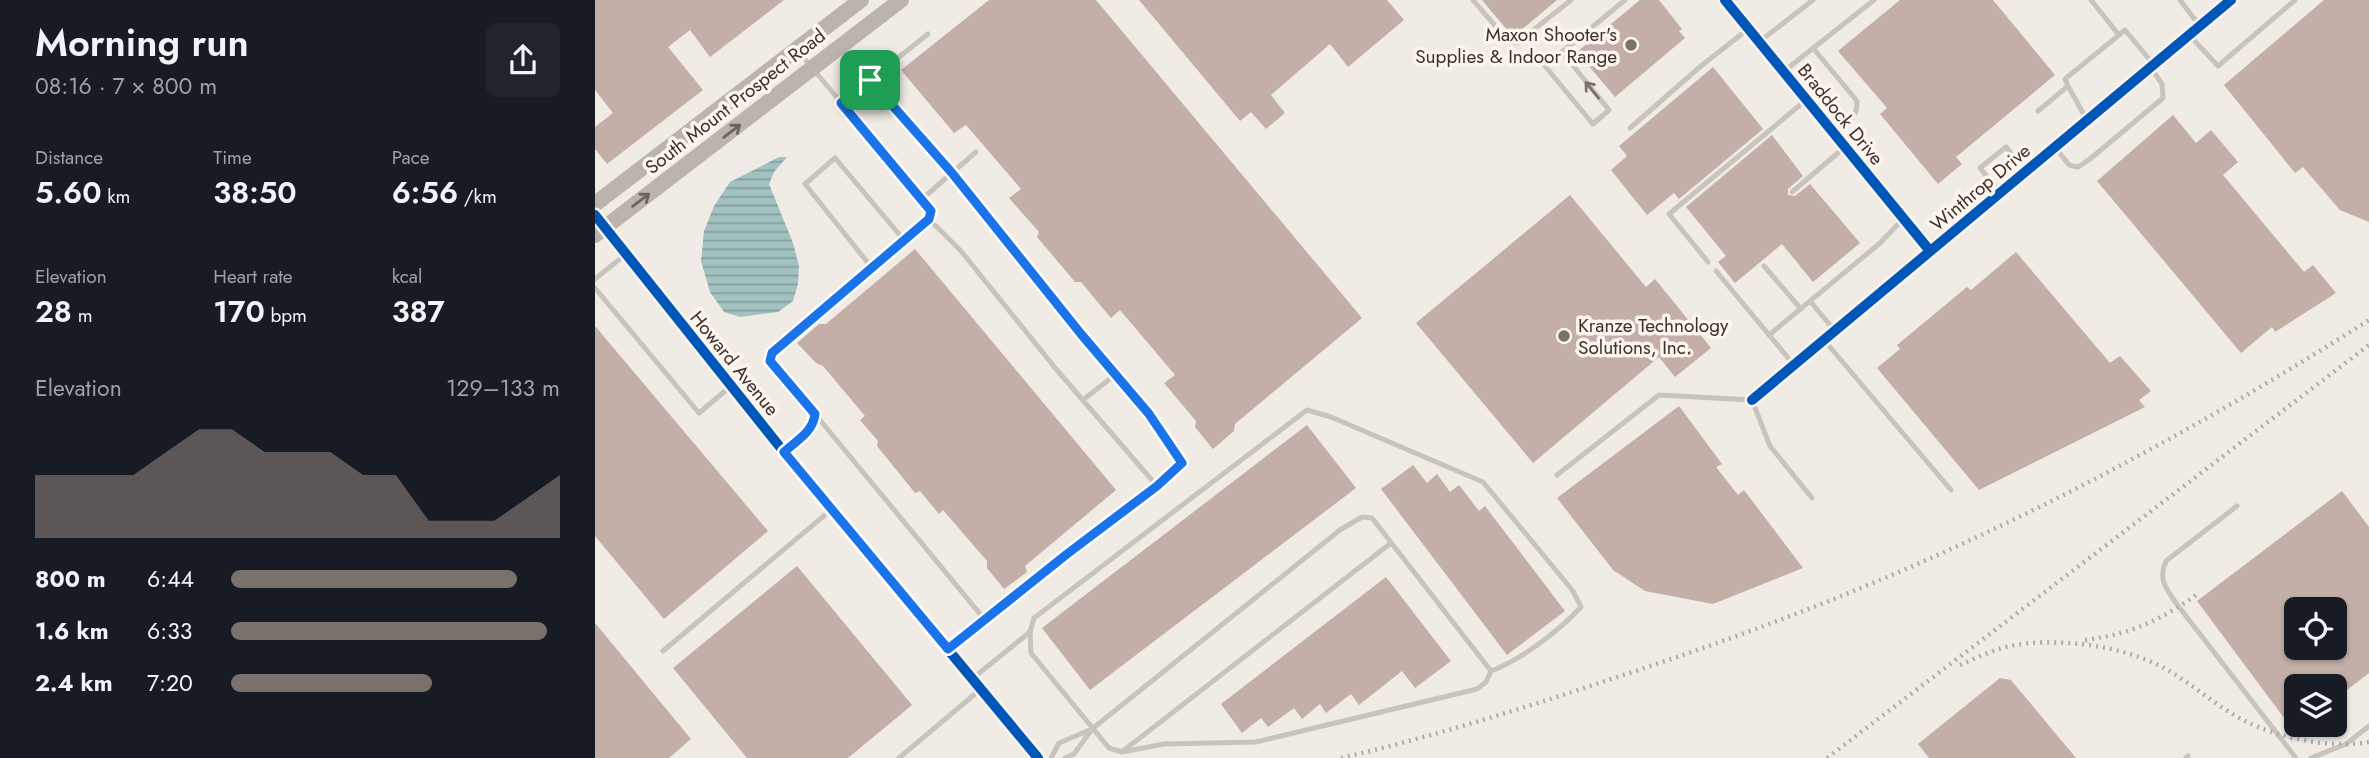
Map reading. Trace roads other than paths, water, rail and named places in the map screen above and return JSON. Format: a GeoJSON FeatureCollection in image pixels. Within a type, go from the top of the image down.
{"type":"FeatureCollection","features":[{"type":"Feature","properties":{"kind":"main road","name":"South Mount Prospect Road"},"geometry":{"type":"LineString","coordinates":[[595,204],[861,0]]}},
{"type":"Feature","properties":{"kind":"main road","name":"South Mount Prospect Road"},"geometry":{"type":"LineString","coordinates":[[598,226],[901,0]]}},
{"type":"Feature","properties":{"kind":"street","name":"Braddock Drive"},"geometry":{"type":"LineString","coordinates":[[1725,0],[1930,251]]}},
{"type":"Feature","properties":{"kind":"street","name":"Winthrop Drive"},"geometry":{"type":"LineString","coordinates":[[1752,400],[2231,0]]}},
{"type":"Feature","properties":{"kind":"street","name":"Howard Avenue"},"geometry":{"type":"LineString","coordinates":[[598,226],[626,254],[784,452],[1038,758]]}},
{"type":"Feature","properties":{"kind":"lane"},"geometry":{"type":"LineString","coordinates":[[1473,0],[1509,42],[1517,43],[1571,0]]}},
{"type":"Feature","properties":{"kind":"lane"},"geometry":{"type":"LineString","coordinates":[[1562,52],[1609,110],[1593,124],[1545,66],[1625,0]]}},
{"type":"Feature","properties":{"kind":"lane"},"geometry":{"type":"LineString","coordinates":[[1759,42],[1813,0]]}},
{"type":"Feature","properties":{"kind":"lane"},"geometry":{"type":"LineString","coordinates":[[1783,72],[1874,0]]}},
{"type":"Feature","properties":{"kind":"lane"},"geometry":{"type":"LineString","coordinates":[[2091,0],[2119,35]]}},
{"type":"Feature","properties":{"kind":"lane"},"geometry":{"type":"LineString","coordinates":[[2180,0],[2200,26]]}},
{"type":"Feature","properties":{"kind":"lane"},"geometry":{"type":"LineString","coordinates":[[2189,35],[2218,66],[2295,0]]}},
{"type":"Feature","properties":{"kind":"lane"},"geometry":{"type":"LineString","coordinates":[[1630,128],[1748,29]]}},
{"type":"Feature","properties":{"kind":"lane"},"geometry":{"type":"LineString","coordinates":[[2056,147],[2069,165],[2078,167],[2163,98],[2162,84],[2152,66],[2125,30],[2065,79],[2087,120]]}},
{"type":"Feature","properties":{"kind":"lane"},"geometry":{"type":"LineString","coordinates":[[841,103],[928,34]]}},
{"type":"Feature","properties":{"kind":"lane"},"geometry":{"type":"LineString","coordinates":[[1813,48],[1857,101],[1854,117],[1835,135]]}},
{"type":"Feature","properties":{"kind":"lane"},"geometry":{"type":"LineString","coordinates":[[797,50],[931,211],[929,219],[772,353],[771,363],[985,620]]}},
{"type":"Feature","properties":{"kind":"lane"},"geometry":{"type":"LineString","coordinates":[[870,80],[952,173],[1149,414],[1182,463],[1157,486],[948,649]]}},
{"type":"Feature","properties":{"kind":"lane"},"geometry":{"type":"LineString","coordinates":[[2038,111],[2069,86]]}},
{"type":"Feature","properties":{"kind":"lane"},"geometry":{"type":"LineString","coordinates":[[1708,262],[1669,214],[1806,100]]}},
{"type":"Feature","properties":{"kind":"lane"},"geometry":{"type":"LineString","coordinates":[[1791,192],[1845,147]]}},
{"type":"Feature","properties":{"kind":"lane"},"geometry":{"type":"LineString","coordinates":[[2000,193],[1980,169],[2006,147],[2025,172]]}},
{"type":"Feature","properties":{"kind":"lane"},"geometry":{"type":"LineString","coordinates":[[922,199],[976,152]]}},
{"type":"Feature","properties":{"kind":"lane"},"geometry":{"type":"LineString","coordinates":[[872,268],[805,184],[835,158],[904,240]]}},
{"type":"Feature","properties":{"kind":"lane"},"geometry":{"type":"LineString","coordinates":[[1769,335],[1879,244],[1904,218]]}},
{"type":"Feature","properties":{"kind":"lane"},"geometry":{"type":"LineString","coordinates":[[929,219],[961,251],[1157,486]]}},
{"type":"Feature","properties":{"kind":"lane"},"geometry":{"type":"LineString","coordinates":[[595,279],[626,254]]}},
{"type":"Feature","properties":{"kind":"lane"},"geometry":{"type":"LineString","coordinates":[[1764,265],[1801,309]]}},
{"type":"Feature","properties":{"kind":"lane"},"geometry":{"type":"LineString","coordinates":[[1716,271],[1794,365]]}},
{"type":"Feature","properties":{"kind":"lane"},"geometry":{"type":"LineString","coordinates":[[595,288],[699,413],[731,386]]}},
{"type":"Feature","properties":{"kind":"lane"},"geometry":{"type":"LineString","coordinates":[[1811,301],[1836,331]]}},
{"type":"Feature","properties":{"kind":"lane"},"geometry":{"type":"LineString","coordinates":[[1824,340],[1951,489]]}},
{"type":"Feature","properties":{"kind":"lane"},"geometry":{"type":"LineString","coordinates":[[1083,400],[1116,374]]}},
{"type":"Feature","properties":{"kind":"lane"},"geometry":{"type":"LineString","coordinates":[[1557,475],[1659,395],[1752,400],[1770,446],[1812,498]]}},
{"type":"Feature","properties":{"kind":"lane"},"geometry":{"type":"LineString","coordinates":[[1307,410],[1331,417],[1483,482],[1573,591],[1581,607],[1508,664],[1491,671],[1486,682],[1477,689],[1256,742],[1164,744],[1122,752],[1109,748],[1031,653],[1030,632],[1034,618],[1307,410]]}},
{"type":"Feature","properties":{"kind":"lane"},"geometry":{"type":"LineString","coordinates":[[784,452],[814,425],[815,414]]}},
{"type":"Feature","properties":{"kind":"lane"},"geometry":{"type":"LineString","coordinates":[[2237,506],[2166,561],[2161,572],[2164,584],[2179,607],[2296,758]]}},
{"type":"Feature","properties":{"kind":"lane"},"geometry":{"type":"LineString","coordinates":[[663,651],[832,509]]}},
{"type":"Feature","properties":{"kind":"lane"},"geometry":{"type":"LineString","coordinates":[[1065,758],[1074,754],[1092,729],[1340,530],[1362,517],[1372,518],[1491,671]]}},
{"type":"Feature","properties":{"kind":"lane"},"geometry":{"type":"LineString","coordinates":[[1122,752],[1391,543]]}},
{"type":"Feature","properties":{"kind":"lane"},"geometry":{"type":"LineString","coordinates":[[973,679],[1030,632]]}},
{"type":"Feature","properties":{"kind":"lane"},"geometry":{"type":"LineString","coordinates":[[899,758],[981,689]]}},
{"type":"Feature","properties":{"kind":"lane"},"geometry":{"type":"LineString","coordinates":[[2311,758],[2346,744],[2369,726]]}},
{"type":"Feature","properties":{"kind":"lane"},"geometry":{"type":"LineString","coordinates":[[1051,758],[1059,743],[1092,729]]}},
{"type":"Feature","properties":{"kind":"water"},"geometry":{"type":"Polygon","coordinates":[[[779,157],[787,157],[774,172],[769,184],[793,243],[799,266],[798,284],[793,301],[778,312],[740,317],[724,312],[710,292],[701,261],[704,231],[714,206],[730,182],[779,157]]]}},
{"type":"Feature","properties":{"kind":"railway"},"geometry":{"type":"LineString","coordinates":[[1341,758],[1469,724],[1633,672],[1782,619],[1892,575],[2015,519],[2136,457],[2254,391],[2369,320]]}},
{"type":"Feature","properties":{"kind":"railway"},"geometry":{"type":"LineString","coordinates":[[1827,758],[2369,345]]}},
{"type":"Feature","properties":{"kind":"railway"},"geometry":{"type":"LineString","coordinates":[[2085,640],[2132,630],[2172,611],[2199,593]]}},
{"type":"Feature","properties":{"kind":"railway"},"geometry":{"type":"LineString","coordinates":[[1960,665],[1997,650],[2028,643],[2066,643],[2106,648],[2160,666],[2234,715],[2258,727],[2289,737],[2322,743],[2369,742]]}},
{"type":"Feature","properties":{"kind":"place","name":"Maxon Shooter's Supplies & Indoor Range"},"geometry":{"type":"Point","coordinates":[1631,45]}},
{"type":"Feature","properties":{"kind":"place","name":"Kranze Technology Solutions, Inc."},"geometry":{"type":"Point","coordinates":[1564,336]}}]}
